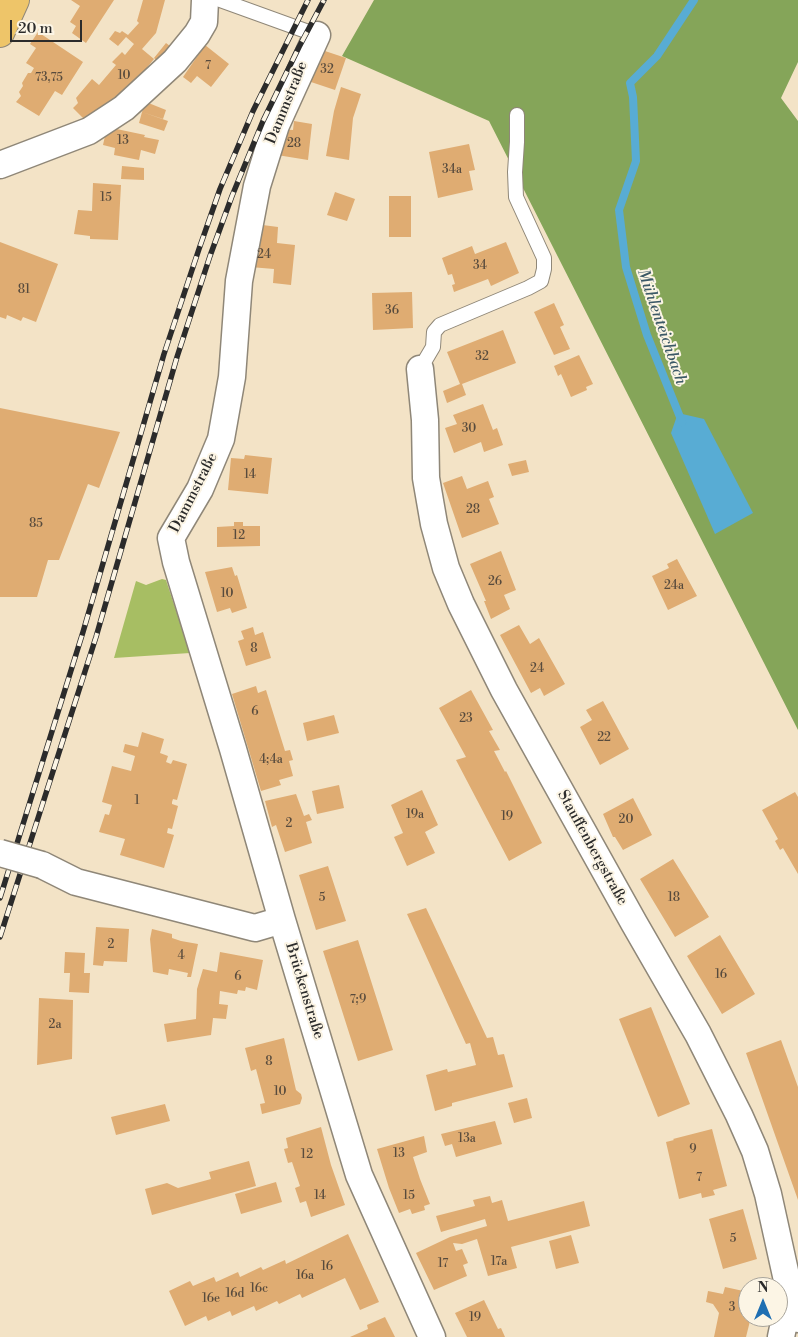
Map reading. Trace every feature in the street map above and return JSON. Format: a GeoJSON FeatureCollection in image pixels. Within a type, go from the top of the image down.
{"type":"FeatureCollection","features":[{"type":"Feature","properties":{"kind":"main road"},"geometry":{"type":"LineString","coordinates":[[0,33],[14,0]]}},
{"type":"Feature","properties":{"kind":"street"},"geometry":{"type":"LineString","coordinates":[[0,165],[88,131],[124,108],[174,61],[197,34],[204,22],[205,0]]}},
{"type":"Feature","properties":{"kind":"street","name":"Dammstraße"},"geometry":{"type":"LineString","coordinates":[[282,920],[233,749],[176,562],[172,538],[200,489],[221,439],[232,377],[239,281],[257,186],[276,125],[316,36]]}},
{"type":"Feature","properties":{"kind":"street","name":"Stauffenbergstraße"},"geometry":{"type":"LineString","coordinates":[[420,369],[425,420],[426,478],[434,524],[446,568],[460,604],[504,690],[698,1034],[739,1114],[755,1151],[768,1194],[790,1294],[798,1319]]}},
{"type":"Feature","properties":{"kind":"street"},"geometry":{"type":"LineString","coordinates":[[0,853],[42,865],[76,882],[255,928],[282,920]]}},
{"type":"Feature","properties":{"kind":"street","name":"Brückenstraße"},"geometry":{"type":"LineString","coordinates":[[282,920],[359,1176],[432,1337]]}},
{"type":"Feature","properties":{"kind":"street"},"geometry":{"type":"LineString","coordinates":[[781,1337],[790,1294]]}},
{"type":"Feature","properties":{"kind":"lane"},"geometry":{"type":"LineString","coordinates":[[220,0],[316,36]]}},
{"type":"Feature","properties":{"kind":"lane"},"geometry":{"type":"LineString","coordinates":[[420,369],[433,347],[434,332],[440,325],[541,281],[544,258],[516,197],[517,115]]}},
{"type":"Feature","properties":{"kind":"green space"},"geometry":{"type":"Polygon","coordinates":[[[374,0],[798,0],[798,62],[781,98],[798,121],[798,730],[489,121],[342,56],[374,0]]]}},
{"type":"Feature","properties":{"kind":"green space"},"geometry":{"type":"Polygon","coordinates":[[[162,579],[166,580],[190,653],[114,658],[136,581],[146,585],[162,579]]]}},
{"type":"Feature","properties":{"kind":"water"},"geometry":{"type":"Polygon","coordinates":[[[678,413],[704,419],[753,513],[715,534],[671,433],[678,413]]]}},
{"type":"Feature","properties":{"kind":"building"},"geometry":{"type":"Polygon","coordinates":[[[71,0],[114,0],[86,43],[72,33],[76,26],[70,22],[80,6],[71,0]]]}},
{"type":"Feature","properties":{"kind":"building"},"geometry":{"type":"Polygon","coordinates":[[[143,0],[165,0],[156,33],[142,49],[154,59],[118,103],[88,123],[73,108],[78,103],[76,98],[92,79],[99,85],[116,65],[112,62],[122,52],[125,55],[134,44],[126,37],[118,46],[109,39],[115,31],[120,33],[122,31],[128,35],[139,23],[137,21],[143,0]]]}},
{"type":"Feature","properties":{"kind":"building"},"geometry":{"type":"Polygon","coordinates":[[[38,32],[83,62],[62,95],[55,91],[39,116],[16,102],[21,96],[19,92],[23,86],[22,83],[28,73],[31,73],[34,68],[26,63],[36,48],[30,44],[38,32]]]}},
{"type":"Feature","properties":{"kind":"building"},"geometry":{"type":"Polygon","coordinates":[[[166,43],[175,50],[162,65],[154,58],[166,43]]]}},
{"type":"Feature","properties":{"kind":"building"},"geometry":{"type":"Polygon","coordinates":[[[205,45],[229,64],[211,87],[197,76],[191,83],[183,77],[205,45]]]}},
{"type":"Feature","properties":{"kind":"building"},"geometry":{"type":"Polygon","coordinates":[[[319,49],[346,58],[335,90],[308,81],[319,49]]]}},
{"type":"Feature","properties":{"kind":"building"},"geometry":{"type":"Polygon","coordinates":[[[341,87],[361,94],[353,118],[349,160],[326,156],[334,111],[341,87]]]}},
{"type":"Feature","properties":{"kind":"building"},"geometry":{"type":"Polygon","coordinates":[[[146,102],[166,110],[163,119],[142,112],[146,102]]]}},
{"type":"Feature","properties":{"kind":"building"},"geometry":{"type":"Polygon","coordinates":[[[142,112],[168,121],[164,131],[139,123],[142,112]]]}},
{"type":"Feature","properties":{"kind":"building"},"geometry":{"type":"Polygon","coordinates":[[[294,121],[312,124],[308,160],[277,155],[281,129],[293,130],[294,121]]]}},
{"type":"Feature","properties":{"kind":"building"},"geometry":{"type":"Polygon","coordinates":[[[107,127],[159,140],[155,154],[141,150],[139,160],[114,155],[115,148],[103,145],[107,127]]]}},
{"type":"Feature","properties":{"kind":"building"},"geometry":{"type":"Polygon","coordinates":[[[469,144],[475,170],[469,171],[473,190],[438,198],[429,152],[469,144]]]}},
{"type":"Feature","properties":{"kind":"building"},"geometry":{"type":"Polygon","coordinates":[[[122,166],[144,168],[144,180],[121,179],[122,166]]]}},
{"type":"Feature","properties":{"kind":"building"},"geometry":{"type":"Polygon","coordinates":[[[93,183],[121,185],[118,240],[90,239],[90,236],[74,234],[78,210],[92,211],[93,183]]]}},
{"type":"Feature","properties":{"kind":"building"},"geometry":{"type":"Polygon","coordinates":[[[335,192],[355,199],[347,221],[327,215],[335,192]]]}},
{"type":"Feature","properties":{"kind":"building"},"geometry":{"type":"Polygon","coordinates":[[[389,196],[411,196],[411,237],[389,237],[389,196]]]}},
{"type":"Feature","properties":{"kind":"building"},"geometry":{"type":"Polygon","coordinates":[[[255,224],[278,227],[277,243],[295,245],[291,285],[273,283],[274,269],[250,267],[255,224]]]}},
{"type":"Feature","properties":{"kind":"building"},"geometry":{"type":"Polygon","coordinates":[[[0,242],[58,264],[36,322],[23,317],[21,321],[7,315],[6,319],[0,317],[0,242]]]}},
{"type":"Feature","properties":{"kind":"building"},"geometry":{"type":"Polygon","coordinates":[[[506,242],[519,273],[491,286],[488,279],[454,292],[452,285],[455,284],[452,274],[448,275],[442,258],[472,246],[475,254],[506,242]]]}},
{"type":"Feature","properties":{"kind":"building"},"geometry":{"type":"Polygon","coordinates":[[[412,292],[413,328],[373,330],[372,293],[412,292]]]}},
{"type":"Feature","properties":{"kind":"building"},"geometry":{"type":"Polygon","coordinates":[[[554,303],[564,325],[560,327],[570,349],[554,355],[534,312],[554,303]]]}},
{"type":"Feature","properties":{"kind":"building"},"geometry":{"type":"Polygon","coordinates":[[[503,330],[516,363],[462,384],[466,395],[447,403],[443,391],[460,384],[447,352],[503,330]]]}},
{"type":"Feature","properties":{"kind":"building"},"geometry":{"type":"Polygon","coordinates":[[[579,355],[593,384],[586,387],[587,390],[571,397],[561,374],[558,376],[554,366],[579,355]]]}},
{"type":"Feature","properties":{"kind":"building"},"geometry":{"type":"Polygon","coordinates":[[[483,404],[493,430],[497,428],[503,445],[484,452],[481,442],[454,453],[445,428],[457,424],[453,415],[483,404]]]}},
{"type":"Feature","properties":{"kind":"building"},"geometry":{"type":"Polygon","coordinates":[[[0,408],[120,432],[99,488],[88,484],[59,560],[48,560],[37,597],[0,597],[0,408]]]}},
{"type":"Feature","properties":{"kind":"building"},"geometry":{"type":"Polygon","coordinates":[[[245,455],[272,458],[268,494],[228,490],[231,458],[244,459],[245,455]]]}},
{"type":"Feature","properties":{"kind":"building"},"geometry":{"type":"Polygon","coordinates":[[[526,460],[529,472],[512,476],[508,464],[526,460]]]}},
{"type":"Feature","properties":{"kind":"building"},"geometry":{"type":"Polygon","coordinates":[[[462,476],[467,489],[488,481],[494,497],[489,499],[499,524],[462,538],[443,483],[462,476]]]}},
{"type":"Feature","properties":{"kind":"building"},"geometry":{"type":"Polygon","coordinates":[[[234,522],[243,522],[243,526],[260,526],[260,546],[217,547],[217,527],[234,526],[234,522]]]}},
{"type":"Feature","properties":{"kind":"building"},"geometry":{"type":"Polygon","coordinates":[[[501,551],[516,590],[504,595],[510,609],[491,619],[484,601],[486,601],[470,564],[501,551]]]}},
{"type":"Feature","properties":{"kind":"building"},"geometry":{"type":"Polygon","coordinates":[[[677,559],[697,596],[668,610],[652,576],[669,568],[667,564],[677,559]]]}},
{"type":"Feature","properties":{"kind":"building"},"geometry":{"type":"Polygon","coordinates":[[[232,567],[235,576],[237,575],[247,608],[232,613],[230,608],[217,612],[205,572],[232,567]]]}},
{"type":"Feature","properties":{"kind":"building"},"geometry":{"type":"Polygon","coordinates":[[[519,625],[530,644],[539,638],[565,684],[544,696],[540,688],[531,693],[500,635],[519,625]]]}},
{"type":"Feature","properties":{"kind":"building"},"geometry":{"type":"Polygon","coordinates":[[[253,627],[255,635],[263,632],[271,658],[246,666],[238,641],[244,639],[241,631],[253,627]]]}},
{"type":"Feature","properties":{"kind":"building"},"geometry":{"type":"Polygon","coordinates":[[[256,686],[258,693],[266,690],[285,751],[290,750],[293,760],[289,761],[293,776],[279,780],[281,785],[261,791],[232,694],[256,686]]]}},
{"type":"Feature","properties":{"kind":"building"},"geometry":{"type":"Polygon","coordinates":[[[471,690],[493,730],[489,731],[500,750],[494,751],[542,843],[509,861],[456,760],[466,757],[439,708],[471,690]]]}},
{"type":"Feature","properties":{"kind":"building"},"geometry":{"type":"Polygon","coordinates":[[[603,701],[629,749],[600,765],[580,727],[592,720],[586,710],[603,701]]]}},
{"type":"Feature","properties":{"kind":"building"},"geometry":{"type":"Polygon","coordinates":[[[334,715],[339,733],[307,741],[303,723],[334,715]]]}},
{"type":"Feature","properties":{"kind":"building"},"geometry":{"type":"Polygon","coordinates":[[[142,732],[164,739],[160,753],[168,756],[166,762],[171,764],[173,760],[187,764],[177,800],[173,799],[172,802],[172,804],[178,806],[172,829],[168,828],[167,833],[174,835],[164,868],[120,855],[125,839],[99,832],[105,814],[109,815],[112,805],[102,802],[112,766],[131,771],[135,756],[123,752],[125,744],[138,747],[142,732]]]}},
{"type":"Feature","properties":{"kind":"building"},"geometry":{"type":"Polygon","coordinates":[[[339,785],[344,808],[317,814],[312,791],[339,785]]]}},
{"type":"Feature","properties":{"kind":"building"},"geometry":{"type":"Polygon","coordinates":[[[422,790],[438,825],[425,832],[435,853],[407,866],[394,837],[403,833],[391,805],[422,790]]]}},
{"type":"Feature","properties":{"kind":"building"},"geometry":{"type":"Polygon","coordinates":[[[795,792],[798,797],[798,874],[783,848],[780,850],[775,841],[778,839],[762,810],[795,792]]]}},
{"type":"Feature","properties":{"kind":"building"},"geometry":{"type":"Polygon","coordinates":[[[296,794],[304,816],[309,814],[312,820],[306,822],[312,843],[285,852],[276,825],[272,827],[265,801],[296,794]]]}},
{"type":"Feature","properties":{"kind":"building"},"geometry":{"type":"Polygon","coordinates":[[[633,798],[652,835],[623,850],[615,837],[613,837],[603,814],[633,798]]]}},
{"type":"Feature","properties":{"kind":"building"},"geometry":{"type":"Polygon","coordinates":[[[673,859],[709,917],[675,937],[640,879],[673,859]]]}},
{"type":"Feature","properties":{"kind":"building"},"geometry":{"type":"Polygon","coordinates":[[[328,866],[346,921],[316,930],[299,875],[328,866]]]}},
{"type":"Feature","properties":{"kind":"building"},"geometry":{"type":"Polygon","coordinates":[[[426,908],[487,1038],[493,1037],[498,1055],[504,1054],[513,1087],[452,1103],[452,1106],[435,1111],[426,1075],[447,1069],[448,1072],[476,1065],[470,1043],[466,1044],[407,914],[426,908]]]}},
{"type":"Feature","properties":{"kind":"building"},"geometry":{"type":"Polygon","coordinates":[[[96,927],[129,929],[127,962],[104,961],[103,966],[93,965],[96,927]]]}},
{"type":"Feature","properties":{"kind":"building"},"geometry":{"type":"Polygon","coordinates":[[[152,929],[172,934],[172,938],[181,941],[198,944],[191,977],[187,977],[188,973],[169,969],[168,975],[153,972],[150,939],[152,929]]]}},
{"type":"Feature","properties":{"kind":"building"},"geometry":{"type":"Polygon","coordinates":[[[720,935],[755,994],[722,1014],[687,956],[720,935]]]}},
{"type":"Feature","properties":{"kind":"building"},"geometry":{"type":"Polygon","coordinates":[[[358,940],[393,1050],[358,1061],[323,951],[358,940]]]}},
{"type":"Feature","properties":{"kind":"building"},"geometry":{"type":"Polygon","coordinates":[[[65,952],[85,953],[84,973],[90,973],[89,993],[69,992],[70,973],[64,973],[65,952]]]}},
{"type":"Feature","properties":{"kind":"building"},"geometry":{"type":"Polygon","coordinates":[[[220,952],[263,960],[257,990],[246,987],[245,991],[238,990],[237,994],[220,991],[219,1004],[228,1005],[226,1019],[213,1018],[211,1035],[167,1042],[164,1024],[196,1019],[197,989],[203,969],[217,972],[220,952]]]}},
{"type":"Feature","properties":{"kind":"building"},"geometry":{"type":"Polygon","coordinates":[[[39,998],[73,1000],[72,1059],[37,1065],[39,998]]]}},
{"type":"Feature","properties":{"kind":"building"},"geometry":{"type":"Polygon","coordinates":[[[651,1007],[690,1104],[658,1117],[619,1019],[651,1007]]]}},
{"type":"Feature","properties":{"kind":"building"},"geometry":{"type":"Polygon","coordinates":[[[284,1038],[296,1090],[301,1094],[302,1098],[300,1104],[262,1114],[260,1104],[265,1103],[256,1069],[251,1071],[245,1048],[284,1038]]]}},
{"type":"Feature","properties":{"kind":"building"},"geometry":{"type":"Polygon","coordinates":[[[781,1040],[798,1087],[798,1200],[746,1053],[781,1040]]]}},
{"type":"Feature","properties":{"kind":"building"},"geometry":{"type":"Polygon","coordinates":[[[527,1098],[532,1118],[514,1123],[508,1103],[527,1098]]]}},
{"type":"Feature","properties":{"kind":"building"},"geometry":{"type":"Polygon","coordinates":[[[165,1104],[170,1121],[116,1135],[111,1117],[165,1104]]]}},
{"type":"Feature","properties":{"kind":"building"},"geometry":{"type":"Polygon","coordinates":[[[495,1121],[502,1144],[456,1157],[452,1144],[445,1146],[441,1134],[495,1121]]]}},
{"type":"Feature","properties":{"kind":"building"},"geometry":{"type":"Polygon","coordinates":[[[321,1127],[331,1165],[345,1205],[311,1217],[306,1201],[300,1203],[295,1188],[300,1186],[292,1162],[288,1163],[284,1149],[288,1148],[286,1138],[321,1127]]]}},
{"type":"Feature","properties":{"kind":"building"},"geometry":{"type":"Polygon","coordinates":[[[712,1129],[727,1186],[713,1190],[715,1195],[702,1198],[701,1193],[679,1199],[666,1142],[712,1129]]]}},
{"type":"Feature","properties":{"kind":"building"},"geometry":{"type":"Polygon","coordinates":[[[424,1136],[427,1152],[413,1157],[430,1204],[424,1206],[425,1210],[412,1214],[410,1209],[399,1213],[377,1149],[424,1136]]]}},
{"type":"Feature","properties":{"kind":"building"},"geometry":{"type":"Polygon","coordinates":[[[249,1161],[256,1186],[152,1215],[145,1189],[167,1183],[178,1188],[211,1179],[209,1172],[249,1161]]]}},
{"type":"Feature","properties":{"kind":"building"},"geometry":{"type":"Polygon","coordinates":[[[276,1182],[282,1202],[241,1214],[235,1194],[276,1182]]]}},
{"type":"Feature","properties":{"kind":"building"},"geometry":{"type":"Polygon","coordinates":[[[490,1196],[492,1203],[502,1200],[508,1221],[584,1201],[590,1226],[511,1247],[517,1268],[488,1276],[477,1239],[462,1244],[453,1243],[456,1251],[462,1249],[468,1263],[463,1265],[467,1276],[434,1290],[416,1253],[450,1237],[487,1226],[485,1219],[441,1232],[436,1216],[475,1206],[473,1200],[490,1196]]]}},
{"type":"Feature","properties":{"kind":"building"},"geometry":{"type":"Polygon","coordinates":[[[743,1209],[757,1259],[723,1269],[709,1219],[743,1209]]]}},
{"type":"Feature","properties":{"kind":"building"},"geometry":{"type":"Polygon","coordinates":[[[348,1234],[379,1302],[360,1310],[345,1278],[302,1298],[300,1294],[279,1304],[277,1301],[256,1311],[254,1306],[232,1316],[230,1311],[208,1321],[206,1316],[185,1326],[169,1291],[190,1281],[193,1286],[214,1277],[216,1282],[238,1272],[240,1277],[261,1267],[263,1270],[285,1260],[286,1264],[348,1234]]]}},
{"type":"Feature","properties":{"kind":"building"},"geometry":{"type":"Polygon","coordinates":[[[571,1235],[579,1263],[556,1269],[549,1241],[571,1235]]]}},
{"type":"Feature","properties":{"kind":"building"},"geometry":{"type":"Polygon","coordinates":[[[725,1287],[738,1290],[738,1327],[748,1327],[746,1337],[714,1337],[719,1313],[713,1304],[706,1302],[708,1291],[723,1294],[725,1287]]]}},
{"type":"Feature","properties":{"kind":"building"},"geometry":{"type":"Polygon","coordinates":[[[484,1300],[498,1329],[501,1328],[505,1337],[467,1337],[455,1313],[484,1300]]]}},
{"type":"Feature","properties":{"kind":"building"},"geometry":{"type":"Polygon","coordinates":[[[385,1317],[395,1337],[350,1337],[368,1329],[367,1325],[385,1317]]]}},
{"type":"Feature","properties":{"kind":"waterway","name":"Mühlenteichbach"},"geometry":{"type":"LineString","coordinates":[[682,422],[647,335],[626,267],[619,210],[636,161],[633,97],[630,83],[657,56],[694,0]]}},
{"type":"Feature","properties":{"kind":"railway"},"geometry":{"type":"LineString","coordinates":[[0,898],[83,632],[164,354],[199,249],[220,189],[253,111],[308,0]]}},
{"type":"Feature","properties":{"kind":"railway"},"geometry":{"type":"LineString","coordinates":[[0,937],[96,637],[177,357],[210,256],[263,121],[324,0]]}}]}
